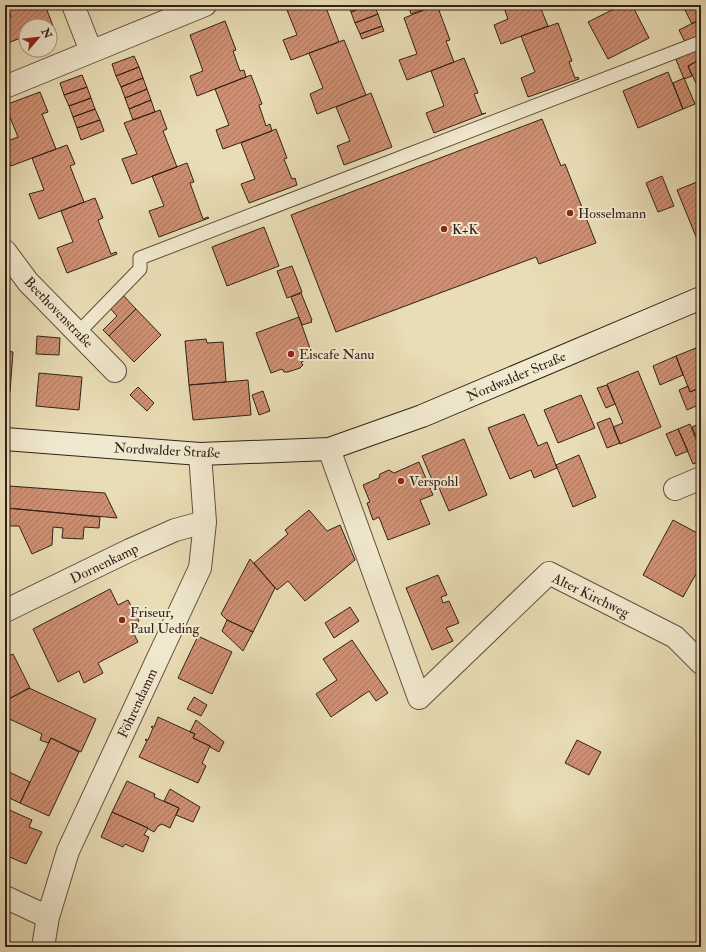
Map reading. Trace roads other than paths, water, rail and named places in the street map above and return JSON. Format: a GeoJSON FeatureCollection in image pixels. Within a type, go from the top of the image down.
{"type":"FeatureCollection","features":[{"type":"Feature","properties":{"kind":"street"},"geometry":{"type":"LineString","coordinates":[[73,5],[91,51]]}},
{"type":"Feature","properties":{"kind":"street"},"geometry":{"type":"LineString","coordinates":[[5,87],[205,5]]}},
{"type":"Feature","properties":{"kind":"street","name":"Beethovenstraße"},"geometry":{"type":"LineString","coordinates":[[5,251],[28,282],[115,371]]}},
{"type":"Feature","properties":{"kind":"street","name":"Nordwalder Straße"},"geometry":{"type":"LineString","coordinates":[[5,439],[200,454],[330,449],[422,416],[701,298]]}},
{"type":"Feature","properties":{"kind":"street","name":"Alter Kirchweg"},"geometry":{"type":"LineString","coordinates":[[330,449],[419,698],[549,573],[675,637],[701,663]]}},
{"type":"Feature","properties":{"kind":"street","name":"Föhrendamm"},"geometry":{"type":"LineString","coordinates":[[43,947],[48,917],[68,851],[200,568],[205,522],[200,454]]}},
{"type":"Feature","properties":{"kind":"street"},"geometry":{"type":"LineString","coordinates":[[675,489],[701,478]]}},
{"type":"Feature","properties":{"kind":"street","name":"Dornenkamp"},"geometry":{"type":"LineString","coordinates":[[5,611],[130,550],[175,530],[205,522]]}},
{"type":"Feature","properties":{"kind":"street"},"geometry":{"type":"LineString","coordinates":[[5,897],[48,917]]}},
{"type":"Feature","properties":{"kind":"lane"},"geometry":{"type":"LineString","coordinates":[[78,333],[140,269],[140,258],[701,42]]}},
{"type":"Feature","properties":{"kind":"place","name":"Hosselmann"},"geometry":{"type":"Point","coordinates":[570,213]}},
{"type":"Feature","properties":{"kind":"place","name":"K+K"},"geometry":{"type":"Point","coordinates":[444,229]}},
{"type":"Feature","properties":{"kind":"place","name":"Eiscafe Nanu"},"geometry":{"type":"Point","coordinates":[291,354]}},
{"type":"Feature","properties":{"kind":"place","name":"Verspohl"},"geometry":{"type":"Point","coordinates":[401,481]}},
{"type":"Feature","properties":{"kind":"place","name":"Friseur, Paul Ueding"},"geometry":{"type":"Point","coordinates":[122,620]}}]}
